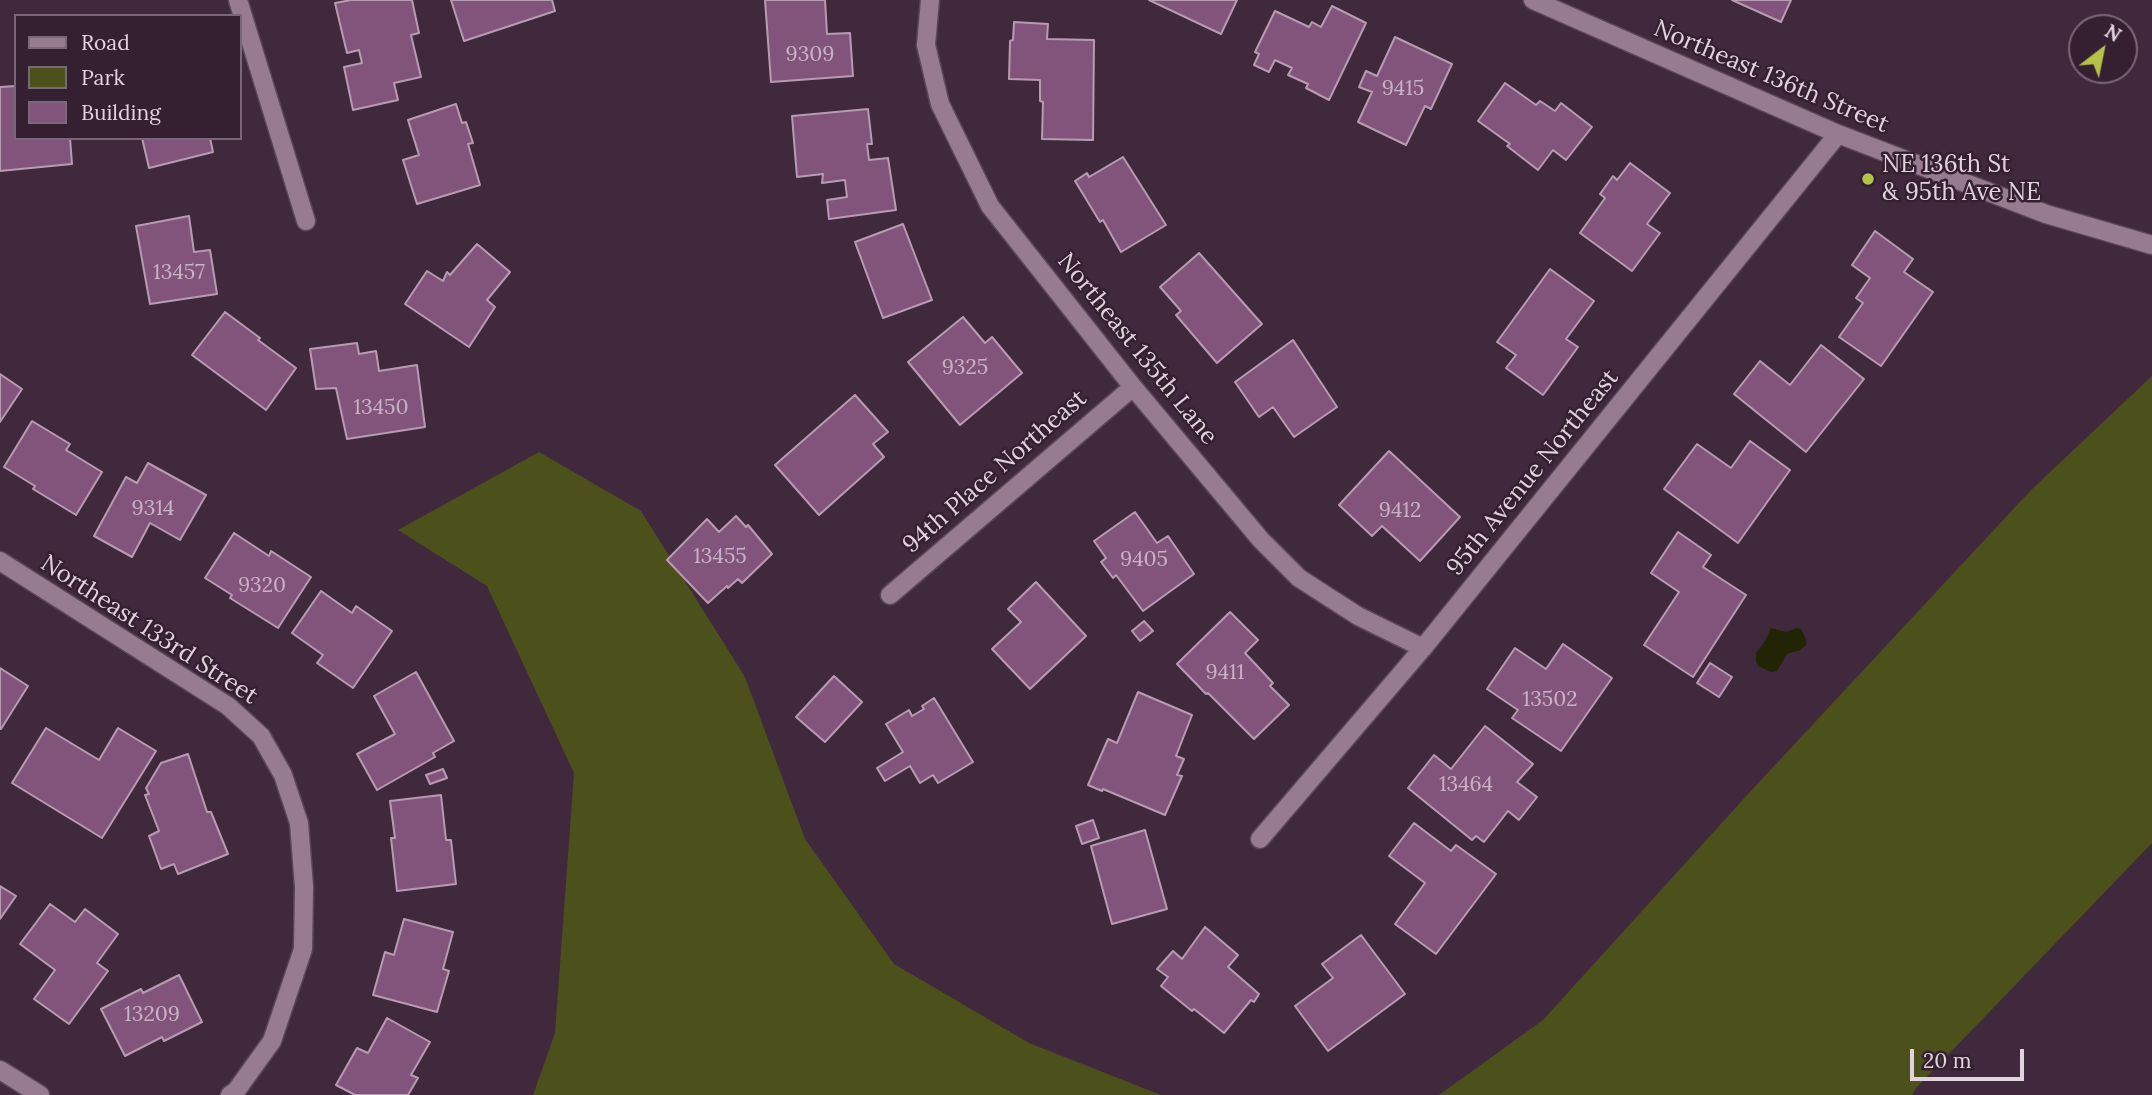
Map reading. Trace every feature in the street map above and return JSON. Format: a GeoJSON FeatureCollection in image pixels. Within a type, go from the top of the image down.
{"type":"FeatureCollection","features":[{"type":"Feature","properties":{"kind":"street"},"geometry":{"type":"LineString","coordinates":[[239,0],[306,221]]}},
{"type":"Feature","properties":{"kind":"street","name":"Northeast 135th Lane"},"geometry":{"type":"LineString","coordinates":[[930,0],[926,45],[940,104],[990,206],[1133,387],[1261,540],[1299,578],[1358,615],[1423,648]]}},
{"type":"Feature","properties":{"kind":"street","name":"Northeast 136th Street"},"geometry":{"type":"LineString","coordinates":[[1533,0],[1838,134],[2046,214],[2152,245]]}},
{"type":"Feature","properties":{"kind":"street","name":"95th Avenue Northeast"},"geometry":{"type":"LineString","coordinates":[[1260,839],[1423,648],[1838,134]]}},
{"type":"Feature","properties":{"kind":"street","name":"94th Place Northeast"},"geometry":{"type":"LineString","coordinates":[[890,595],[1133,387]]}},
{"type":"Feature","properties":{"kind":"street","name":"Northeast 133rd Street"},"geometry":{"type":"LineString","coordinates":[[0,561],[228,706],[261,736],[283,775],[299,822],[304,887],[303,949],[272,1041],[236,1091],[230,1095]]}},
{"type":"Feature","properties":{"kind":"street"},"geometry":{"type":"LineString","coordinates":[[0,1070],[40,1095]]}},
{"type":"Feature","properties":{"kind":"green space"},"geometry":{"type":"Polygon","coordinates":[[[2152,376],[2152,843],[1912,1095],[1439,1095],[1543,1020],[1749,793],[2031,490],[2152,376]]]}},
{"type":"Feature","properties":{"kind":"green space"},"geometry":{"type":"Polygon","coordinates":[[[539,452],[641,511],[745,677],[805,839],[894,964],[1029,1043],[1161,1095],[533,1095],[555,1033],[574,773],[487,586],[398,530],[539,452]]]}},
{"type":"Feature","properties":{"kind":"shaded area"},"geometry":{"type":"Polygon","coordinates":[[[1771,628],[1786,632],[1801,629],[1806,645],[1787,654],[1777,671],[1771,672],[1758,666],[1756,653],[1771,628]]]}},
{"type":"Feature","properties":{"kind":"building"},"geometry":{"type":"Polygon","coordinates":[[[351,0],[412,0],[419,33],[411,35],[421,77],[394,83],[398,100],[353,110],[344,67],[362,63],[359,50],[347,53],[335,3],[351,0]]]}},
{"type":"Feature","properties":{"kind":"building"},"geometry":{"type":"Polygon","coordinates":[[[451,0],[552,0],[555,11],[464,41],[451,0]]]}},
{"type":"Feature","properties":{"kind":"building"},"geometry":{"type":"Polygon","coordinates":[[[765,0],[825,0],[827,34],[850,33],[853,76],[771,82],[765,0]]]}},
{"type":"Feature","properties":{"kind":"building"},"geometry":{"type":"Polygon","coordinates":[[[1149,0],[1237,0],[1221,34],[1149,0]]]}},
{"type":"Feature","properties":{"kind":"building"},"geometry":{"type":"Polygon","coordinates":[[[1732,0],[1791,0],[1781,22],[1732,0]]]}},
{"type":"Feature","properties":{"kind":"building"},"geometry":{"type":"Polygon","coordinates":[[[1332,6],[1366,23],[1329,100],[1306,88],[1308,84],[1288,75],[1292,68],[1275,60],[1269,72],[1254,65],[1259,54],[1255,52],[1275,11],[1309,27],[1312,22],[1321,27],[1332,6]]]}},
{"type":"Feature","properties":{"kind":"building"},"geometry":{"type":"Polygon","coordinates":[[[1014,22],[1048,24],[1047,39],[1094,40],[1093,140],[1042,139],[1043,102],[1040,101],[1040,80],[1009,79],[1010,41],[1013,40],[1014,22]]]}},
{"type":"Feature","properties":{"kind":"building"},"geometry":{"type":"Polygon","coordinates":[[[1395,37],[1452,64],[1431,109],[1425,106],[1406,145],[1358,122],[1372,92],[1359,87],[1366,71],[1377,76],[1395,37]]]}},
{"type":"Feature","properties":{"kind":"building"},"geometry":{"type":"Polygon","coordinates":[[[1505,83],[1536,105],[1540,101],[1555,111],[1561,103],[1592,127],[1566,160],[1553,150],[1538,170],[1507,146],[1510,144],[1478,121],[1505,83]]]}},
{"type":"Feature","properties":{"kind":"building"},"geometry":{"type":"Polygon","coordinates":[[[14,86],[14,140],[70,140],[72,164],[0,171],[0,87],[14,86]]]}},
{"type":"Feature","properties":{"kind":"building"},"geometry":{"type":"Polygon","coordinates":[[[456,104],[473,143],[468,144],[480,185],[417,204],[403,160],[419,155],[408,120],[456,104]]]}},
{"type":"Feature","properties":{"kind":"building"},"geometry":{"type":"Polygon","coordinates":[[[868,109],[872,144],[867,144],[869,160],[888,158],[896,210],[829,219],[827,200],[847,197],[845,180],[822,183],[823,174],[797,177],[792,116],[868,109]]]}},
{"type":"Feature","properties":{"kind":"building"},"geometry":{"type":"Polygon","coordinates":[[[142,140],[210,140],[213,152],[149,168],[142,140]]]}},
{"type":"Feature","properties":{"kind":"building"},"geometry":{"type":"Polygon","coordinates":[[[1123,157],[1166,225],[1121,252],[1103,220],[1100,222],[1075,181],[1087,173],[1089,177],[1123,157]]]}},
{"type":"Feature","properties":{"kind":"building"},"geometry":{"type":"Polygon","coordinates":[[[1630,163],[1670,193],[1647,224],[1660,233],[1632,271],[1580,233],[1605,198],[1600,194],[1613,176],[1617,180],[1630,163]]]}},
{"type":"Feature","properties":{"kind":"building"},"geometry":{"type":"Polygon","coordinates":[[[189,216],[194,252],[210,250],[217,294],[150,304],[136,226],[189,216]]]}},
{"type":"Feature","properties":{"kind":"building"},"geometry":{"type":"Polygon","coordinates":[[[903,224],[932,300],[883,318],[855,242],[903,224]]]}},
{"type":"Feature","properties":{"kind":"building"},"geometry":{"type":"Polygon","coordinates":[[[1875,231],[1913,259],[1904,272],[1933,292],[1881,366],[1839,337],[1863,303],[1856,298],[1870,278],[1852,265],[1875,231]]]}},
{"type":"Feature","properties":{"kind":"building"},"geometry":{"type":"Polygon","coordinates":[[[477,244],[510,272],[487,300],[495,307],[469,347],[405,304],[427,271],[443,281],[447,272],[450,275],[477,244]]]}},
{"type":"Feature","properties":{"kind":"building"},"geometry":{"type":"Polygon","coordinates":[[[1199,253],[1262,324],[1217,363],[1176,315],[1181,311],[1160,287],[1199,253]]]}},
{"type":"Feature","properties":{"kind":"building"},"geometry":{"type":"Polygon","coordinates":[[[1550,269],[1594,301],[1566,339],[1578,347],[1543,395],[1506,368],[1516,355],[1497,342],[1550,269]]]}},
{"type":"Feature","properties":{"kind":"building"},"geometry":{"type":"Polygon","coordinates":[[[225,312],[296,368],[266,410],[192,355],[225,312]]]}},
{"type":"Feature","properties":{"kind":"building"},"geometry":{"type":"Polygon","coordinates":[[[963,317],[985,343],[992,337],[1022,373],[960,425],[908,362],[963,317]]]}},
{"type":"Feature","properties":{"kind":"building"},"geometry":{"type":"Polygon","coordinates":[[[1293,340],[1337,407],[1294,437],[1273,407],[1259,417],[1235,382],[1293,340]]]}},
{"type":"Feature","properties":{"kind":"building"},"geometry":{"type":"Polygon","coordinates":[[[357,343],[359,354],[376,351],[379,371],[417,365],[425,427],[347,439],[336,388],[316,389],[310,349],[357,343]]]}},
{"type":"Feature","properties":{"kind":"building"},"geometry":{"type":"Polygon","coordinates":[[[1821,345],[1864,379],[1806,452],[1734,394],[1760,361],[1790,385],[1821,345]]]}},
{"type":"Feature","properties":{"kind":"building"},"geometry":{"type":"Polygon","coordinates":[[[0,374],[22,389],[0,422],[0,374]]]}},
{"type":"Feature","properties":{"kind":"building"},"geometry":{"type":"Polygon","coordinates":[[[855,395],[888,432],[873,444],[884,457],[819,515],[775,465],[855,395]]]}},
{"type":"Feature","properties":{"kind":"building"},"geometry":{"type":"Polygon","coordinates":[[[32,421],[70,444],[66,450],[102,472],[76,515],[33,489],[35,486],[4,467],[32,421]]]}},
{"type":"Feature","properties":{"kind":"building"},"geometry":{"type":"Polygon","coordinates":[[[1750,441],[1790,470],[1738,543],[1664,489],[1697,444],[1731,468],[1750,441]]]}},
{"type":"Feature","properties":{"kind":"building"},"geometry":{"type":"Polygon","coordinates":[[[1389,451],[1460,517],[1420,561],[1382,526],[1372,536],[1339,505],[1389,451]]]}},
{"type":"Feature","properties":{"kind":"building"},"geometry":{"type":"Polygon","coordinates":[[[148,463],[206,495],[180,540],[150,523],[132,557],[94,536],[126,477],[137,483],[148,463]]]}},
{"type":"Feature","properties":{"kind":"building"},"geometry":{"type":"Polygon","coordinates":[[[1135,512],[1157,543],[1168,536],[1194,574],[1143,611],[1116,575],[1113,578],[1101,562],[1106,558],[1094,541],[1135,512]]]}},
{"type":"Feature","properties":{"kind":"building"},"geometry":{"type":"Polygon","coordinates":[[[736,516],[746,527],[748,525],[772,554],[742,583],[738,579],[708,603],[667,560],[707,519],[719,532],[736,516]]]}},
{"type":"Feature","properties":{"kind":"building"},"geometry":{"type":"Polygon","coordinates":[[[1678,532],[1711,555],[1703,567],[1746,595],[1693,677],[1644,645],[1679,592],[1651,573],[1678,532]]]}},
{"type":"Feature","properties":{"kind":"building"},"geometry":{"type":"Polygon","coordinates":[[[234,533],[269,556],[271,551],[311,577],[278,628],[230,598],[232,595],[205,578],[234,533]]]}},
{"type":"Feature","properties":{"kind":"building"},"geometry":{"type":"Polygon","coordinates":[[[1036,582],[1086,636],[1030,689],[992,649],[1021,622],[1008,609],[1036,582]]]}},
{"type":"Feature","properties":{"kind":"building"},"geometry":{"type":"Polygon","coordinates":[[[321,591],[352,613],[356,606],[392,631],[353,688],[317,663],[323,655],[292,633],[321,591]]]}},
{"type":"Feature","properties":{"kind":"building"},"geometry":{"type":"Polygon","coordinates":[[[1230,612],[1258,640],[1245,653],[1273,683],[1270,686],[1289,705],[1254,739],[1177,664],[1230,612]]]}},
{"type":"Feature","properties":{"kind":"building"},"geometry":{"type":"Polygon","coordinates":[[[1144,621],[1153,631],[1140,641],[1132,631],[1144,621]]]}},
{"type":"Feature","properties":{"kind":"building"},"geometry":{"type":"Polygon","coordinates":[[[1563,644],[1612,678],[1561,751],[1512,718],[1518,710],[1487,689],[1515,648],[1546,669],[1563,644]]]}},
{"type":"Feature","properties":{"kind":"building"},"geometry":{"type":"Polygon","coordinates":[[[1710,663],[1732,677],[1719,697],[1697,683],[1710,663]]]}},
{"type":"Feature","properties":{"kind":"building"},"geometry":{"type":"Polygon","coordinates":[[[0,668],[28,686],[1,729],[0,729],[0,668]]]}},
{"type":"Feature","properties":{"kind":"building"},"geometry":{"type":"Polygon","coordinates":[[[416,672],[454,741],[433,753],[435,757],[377,790],[357,754],[395,734],[374,696],[416,672]]]}},
{"type":"Feature","properties":{"kind":"building"},"geometry":{"type":"Polygon","coordinates":[[[834,676],[862,702],[825,742],[796,717],[834,676]]]}},
{"type":"Feature","properties":{"kind":"building"},"geometry":{"type":"Polygon","coordinates":[[[1138,692],[1192,715],[1176,756],[1184,759],[1177,775],[1182,776],[1165,815],[1088,785],[1108,739],[1117,743],[1138,692]]]}},
{"type":"Feature","properties":{"kind":"building"},"geometry":{"type":"Polygon","coordinates":[[[934,698],[973,762],[938,783],[933,775],[920,783],[910,766],[885,781],[877,768],[903,752],[886,724],[909,710],[912,716],[924,709],[922,706],[934,698]]]}},
{"type":"Feature","properties":{"kind":"building"},"geometry":{"type":"Polygon","coordinates":[[[1485,726],[1533,764],[1517,782],[1537,797],[1519,820],[1508,811],[1484,842],[1476,836],[1472,840],[1408,788],[1434,755],[1451,769],[1485,726]]]}},
{"type":"Feature","properties":{"kind":"building"},"geometry":{"type":"Polygon","coordinates":[[[46,728],[99,760],[118,728],[156,751],[102,838],[12,783],[46,728]]]}},
{"type":"Feature","properties":{"kind":"building"},"geometry":{"type":"Polygon","coordinates":[[[188,754],[207,812],[211,812],[228,854],[178,874],[174,864],[161,869],[149,836],[159,831],[145,795],[149,794],[146,788],[161,763],[188,754]]]}},
{"type":"Feature","properties":{"kind":"building"},"geometry":{"type":"Polygon","coordinates":[[[443,769],[447,778],[430,784],[426,775],[443,769]]]}},
{"type":"Feature","properties":{"kind":"building"},"geometry":{"type":"Polygon","coordinates":[[[441,795],[446,840],[451,840],[456,884],[397,891],[391,838],[395,838],[390,801],[441,795]]]}},
{"type":"Feature","properties":{"kind":"building"},"geometry":{"type":"Polygon","coordinates":[[[1093,820],[1099,838],[1082,844],[1076,826],[1093,820]]]}},
{"type":"Feature","properties":{"kind":"building"},"geometry":{"type":"Polygon","coordinates":[[[1414,823],[1451,851],[1456,845],[1496,874],[1436,954],[1395,924],[1425,883],[1389,856],[1414,823]]]}},
{"type":"Feature","properties":{"kind":"building"},"geometry":{"type":"Polygon","coordinates":[[[1145,830],[1167,909],[1112,924],[1091,846],[1145,830]]]}},
{"type":"Feature","properties":{"kind":"building"},"geometry":{"type":"Polygon","coordinates":[[[0,886],[16,896],[0,919],[0,886]]]}},
{"type":"Feature","properties":{"kind":"building"},"geometry":{"type":"Polygon","coordinates":[[[50,904],[75,922],[85,909],[118,934],[97,963],[108,971],[69,1024],[34,999],[55,970],[20,944],[50,904]]]}},
{"type":"Feature","properties":{"kind":"building"},"geometry":{"type":"Polygon","coordinates":[[[404,919],[453,932],[443,969],[449,971],[437,1012],[373,995],[385,952],[394,955],[404,919]]]}},
{"type":"Feature","properties":{"kind":"building"},"geometry":{"type":"Polygon","coordinates":[[[1205,927],[1238,955],[1228,967],[1259,994],[1224,1033],[1161,986],[1168,977],[1157,969],[1173,951],[1182,959],[1205,927]]]}},
{"type":"Feature","properties":{"kind":"building"},"geometry":{"type":"Polygon","coordinates":[[[1361,935],[1405,994],[1328,1051],[1295,1006],[1333,978],[1322,964],[1361,935]]]}},
{"type":"Feature","properties":{"kind":"building"},"geometry":{"type":"Polygon","coordinates":[[[179,975],[202,1022],[164,1041],[162,1037],[125,1056],[101,1009],[141,989],[143,993],[179,975]]]}},
{"type":"Feature","properties":{"kind":"building"},"geometry":{"type":"Polygon","coordinates":[[[387,1018],[430,1042],[411,1075],[418,1078],[408,1095],[355,1095],[336,1085],[357,1048],[368,1053],[387,1018]]]}},
{"type":"Feature","properties":{"kind":"place","name":"NE 136th St & 95th Ave NE"},"geometry":{"type":"Point","coordinates":[1868,179]}}]}
